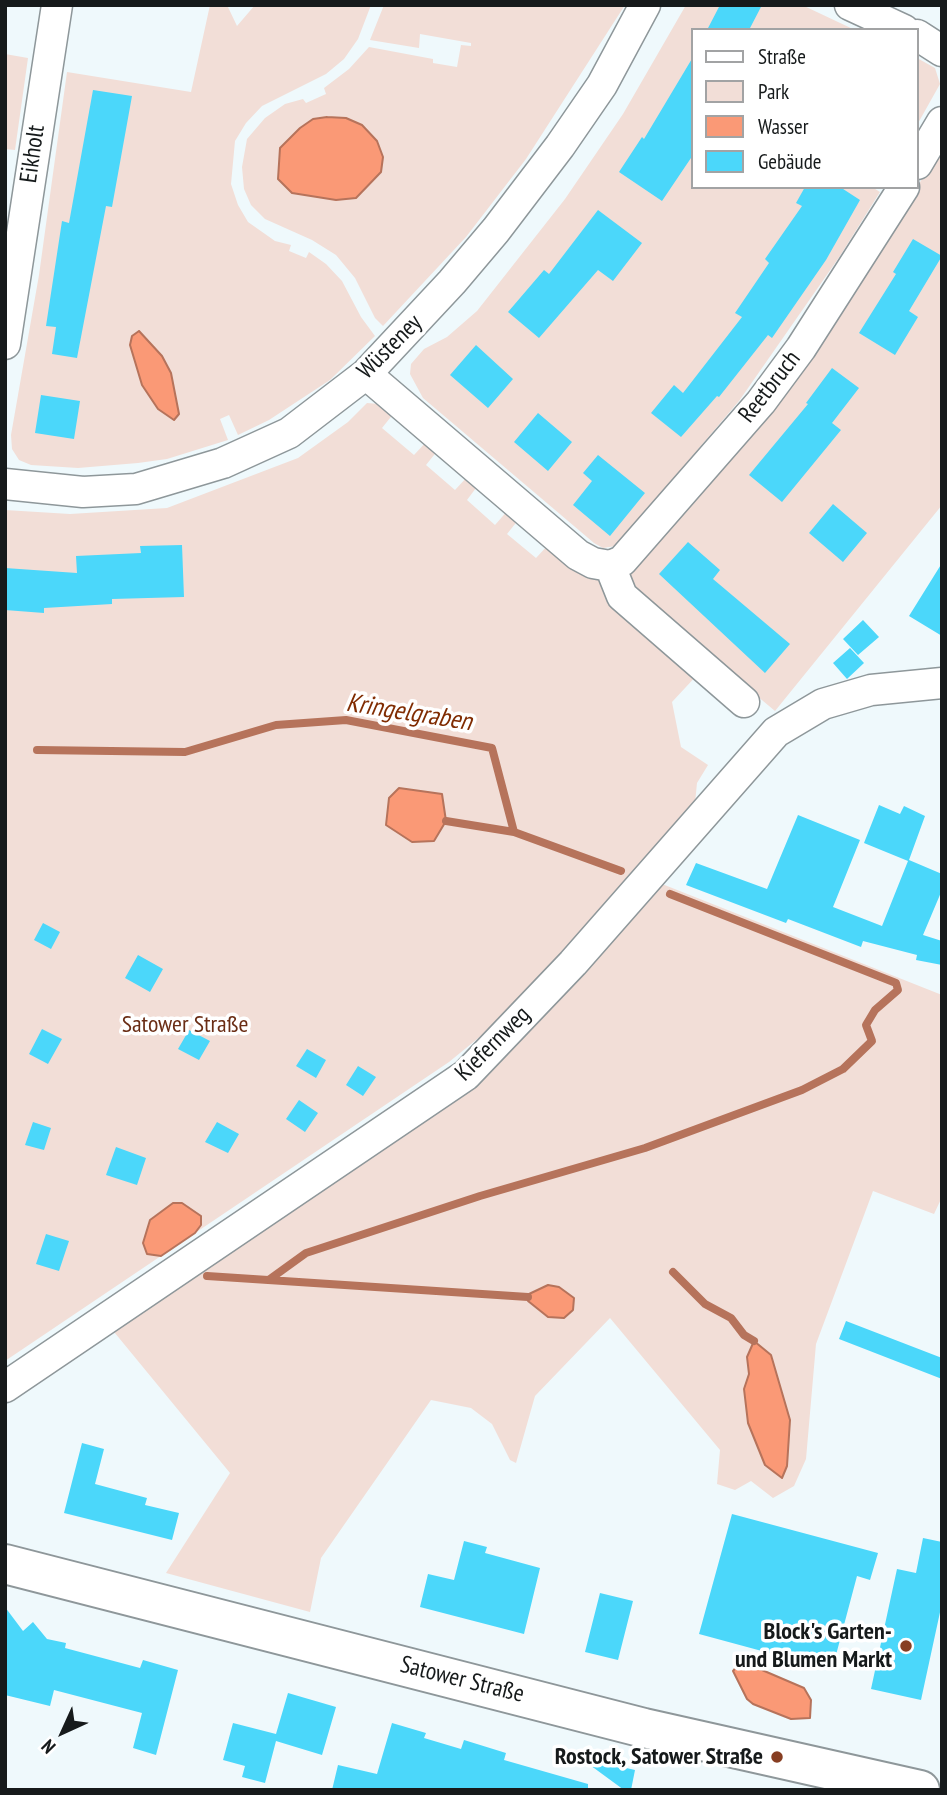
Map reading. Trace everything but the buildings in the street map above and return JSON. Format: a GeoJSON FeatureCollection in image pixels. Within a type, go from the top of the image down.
{"type":"FeatureCollection","features":[{"type":"Feature","properties":{"kind":"main road","name":"Satower Straße"},"geometry":{"type":"LineString","coordinates":[[5,1564],[644,1728],[920,1790]]}},
{"type":"Feature","properties":{"kind":"street","name":"Eikholt"},"geometry":{"type":"LineString","coordinates":[[5,344],[57,5]]}},
{"type":"Feature","properties":{"kind":"street","name":"Wüsteney"},"geometry":{"type":"LineString","coordinates":[[5,484],[83,492],[136,489],[180,478],[256,450],[289,433],[366,374],[452,282],[537,178],[602,85],[645,5]]}},
{"type":"Feature","properties":{"kind":"street"},"geometry":{"type":"LineString","coordinates":[[850,5],[900,28]]}},
{"type":"Feature","properties":{"kind":"street"},"geometry":{"type":"LineString","coordinates":[[919,37],[942,51]]}},
{"type":"Feature","properties":{"kind":"street"},"geometry":{"type":"LineString","coordinates":[[919,161],[942,122]]}},
{"type":"Feature","properties":{"kind":"street","name":"Reetbruch"},"geometry":{"type":"LineString","coordinates":[[610,566],[622,561],[761,402],[801,348],[903,189]]}},
{"type":"Feature","properties":{"kind":"street"},"geometry":{"type":"LineString","coordinates":[[366,374],[578,555],[610,566],[622,596],[744,702]]}},
{"type":"Feature","properties":{"kind":"street","name":"Kiefernweg"},"geometry":{"type":"LineString","coordinates":[[5,1387],[466,1075],[573,963],[776,732],[823,704],[871,690],[942,683]]}},
{"type":"Feature","properties":{"kind":"green space"},"geometry":{"type":"Polygon","coordinates":[[[210,5],[227,5],[237,26],[255,5],[371,5],[358,39],[344,59],[326,74],[262,106],[246,123],[235,141],[231,184],[238,205],[248,222],[275,241],[291,245],[289,251],[306,258],[309,252],[326,264],[342,281],[361,317],[375,336],[330,380],[269,420],[238,435],[229,415],[220,419],[228,440],[167,459],[138,463],[78,468],[31,465],[19,460],[12,449],[11,435],[39,275],[67,72],[191,92],[210,5]]]}},
{"type":"Feature","properties":{"kind":"green space"},"geometry":{"type":"Polygon","coordinates":[[[384,5],[625,5],[526,159],[466,237],[383,326],[375,318],[355,278],[336,255],[312,240],[265,219],[251,205],[244,189],[242,167],[247,139],[265,118],[285,104],[303,99],[306,103],[326,94],[324,88],[349,69],[369,47],[433,59],[433,63],[457,67],[461,45],[471,46],[471,43],[420,34],[419,48],[370,40],[384,5]]]}},
{"type":"Feature","properties":{"kind":"green space"},"geometry":{"type":"Polygon","coordinates":[[[686,5],[802,5],[851,28],[692,28],[692,189],[875,189],[880,192],[840,256],[739,401],[616,546],[603,548],[423,398],[410,374],[411,364],[424,349],[447,337],[477,311],[565,199],[623,114],[686,5]]]}},
{"type":"Feature","properties":{"kind":"green space"},"geometry":{"type":"Polygon","coordinates":[[[5,54],[28,58],[15,150],[5,149],[5,54]]]}},
{"type":"Feature","properties":{"kind":"green space"},"geometry":{"type":"Polygon","coordinates":[[[919,59],[935,68],[940,84],[919,121],[919,59]]]}},
{"type":"Feature","properties":{"kind":"green space"},"geometry":{"type":"Polygon","coordinates":[[[942,146],[942,505],[775,711],[633,592],[627,572],[851,296],[916,189],[919,189],[919,184],[942,146]]]}},
{"type":"Feature","properties":{"kind":"green space"},"geometry":{"type":"Polygon","coordinates":[[[367,403],[379,404],[394,413],[382,428],[414,455],[427,441],[438,450],[426,465],[455,490],[468,476],[479,484],[467,500],[495,525],[509,509],[519,519],[507,534],[536,558],[549,544],[594,573],[699,673],[672,702],[681,747],[708,765],[697,783],[694,813],[504,1017],[449,1062],[5,1361],[5,510],[70,514],[167,508],[298,458],[348,422],[367,403]]]}},
{"type":"Feature","properties":{"kind":"green space"},"geometry":{"type":"Polygon","coordinates":[[[652,880],[942,995],[942,1197],[934,1214],[873,1191],[816,1344],[806,1459],[794,1486],[773,1498],[751,1481],[735,1490],[717,1484],[720,1450],[610,1318],[535,1396],[516,1463],[510,1460],[492,1424],[471,1408],[431,1400],[321,1558],[310,1612],[166,1573],[230,1473],[110,1327],[321,1191],[652,880]]]}},
{"type":"Feature","properties":{"kind":"water"},"geometry":{"type":"Polygon","coordinates":[[[346,118],[362,125],[377,141],[383,157],[381,172],[356,198],[336,200],[292,193],[278,179],[280,148],[313,119],[346,118]]]}},
{"type":"Feature","properties":{"kind":"water"},"geometry":{"type":"Polygon","coordinates":[[[139,331],[162,356],[171,373],[179,414],[174,420],[158,409],[142,385],[130,345],[132,336],[139,331]]]}},
{"type":"Feature","properties":{"kind":"water"},"geometry":{"type":"Polygon","coordinates":[[[399,788],[442,794],[446,821],[434,841],[412,842],[386,825],[389,798],[399,788]]]}},
{"type":"Feature","properties":{"kind":"water"},"geometry":{"type":"Polygon","coordinates":[[[173,1203],[182,1203],[201,1216],[201,1225],[195,1233],[161,1256],[147,1254],[143,1243],[150,1220],[173,1203]]]}},
{"type":"Feature","properties":{"kind":"water"},"geometry":{"type":"Polygon","coordinates":[[[548,1285],[559,1287],[574,1298],[573,1310],[564,1318],[548,1317],[528,1301],[529,1294],[548,1285]]]}},
{"type":"Feature","properties":{"kind":"water"},"geometry":{"type":"Polygon","coordinates":[[[754,1341],[771,1355],[790,1420],[787,1466],[782,1478],[765,1465],[748,1423],[744,1389],[749,1374],[747,1357],[754,1341]]]}},
{"type":"Feature","properties":{"kind":"water"},"geometry":{"type":"Polygon","coordinates":[[[738,1665],[755,1667],[804,1688],[811,1700],[810,1718],[791,1719],[753,1704],[747,1699],[733,1671],[738,1665]]]}},
{"type":"Feature","properties":{"kind":"waterway","name":"Kringelgraben"},"geometry":{"type":"LineString","coordinates":[[37,750],[185,752],[276,725],[346,720],[492,748],[514,832],[621,871]]}},
{"type":"Feature","properties":{"kind":"waterway"},"geometry":{"type":"LineString","coordinates":[[446,821],[514,832]]}},
{"type":"Feature","properties":{"kind":"waterway"},"geometry":{"type":"LineString","coordinates":[[270,1279],[306,1253],[480,1196],[645,1148],[802,1090],[843,1069],[872,1041],[866,1025],[875,1010],[898,990],[896,983],[670,894]]}},
{"type":"Feature","properties":{"kind":"waterway"},"geometry":{"type":"LineString","coordinates":[[673,1272],[705,1304],[731,1318],[744,1335],[754,1341]]}},
{"type":"Feature","properties":{"kind":"waterway"},"geometry":{"type":"LineString","coordinates":[[207,1276],[528,1297]]}},
{"type":"Feature","properties":{"kind":"place","name":"Block's Garten- und Blumen Markt"},"geometry":{"type":"Point","coordinates":[906,1646]}},
{"type":"Feature","properties":{"kind":"place","name":"Rostock, Satower Straße"},"geometry":{"type":"Point","coordinates":[777,1757]}}]}
